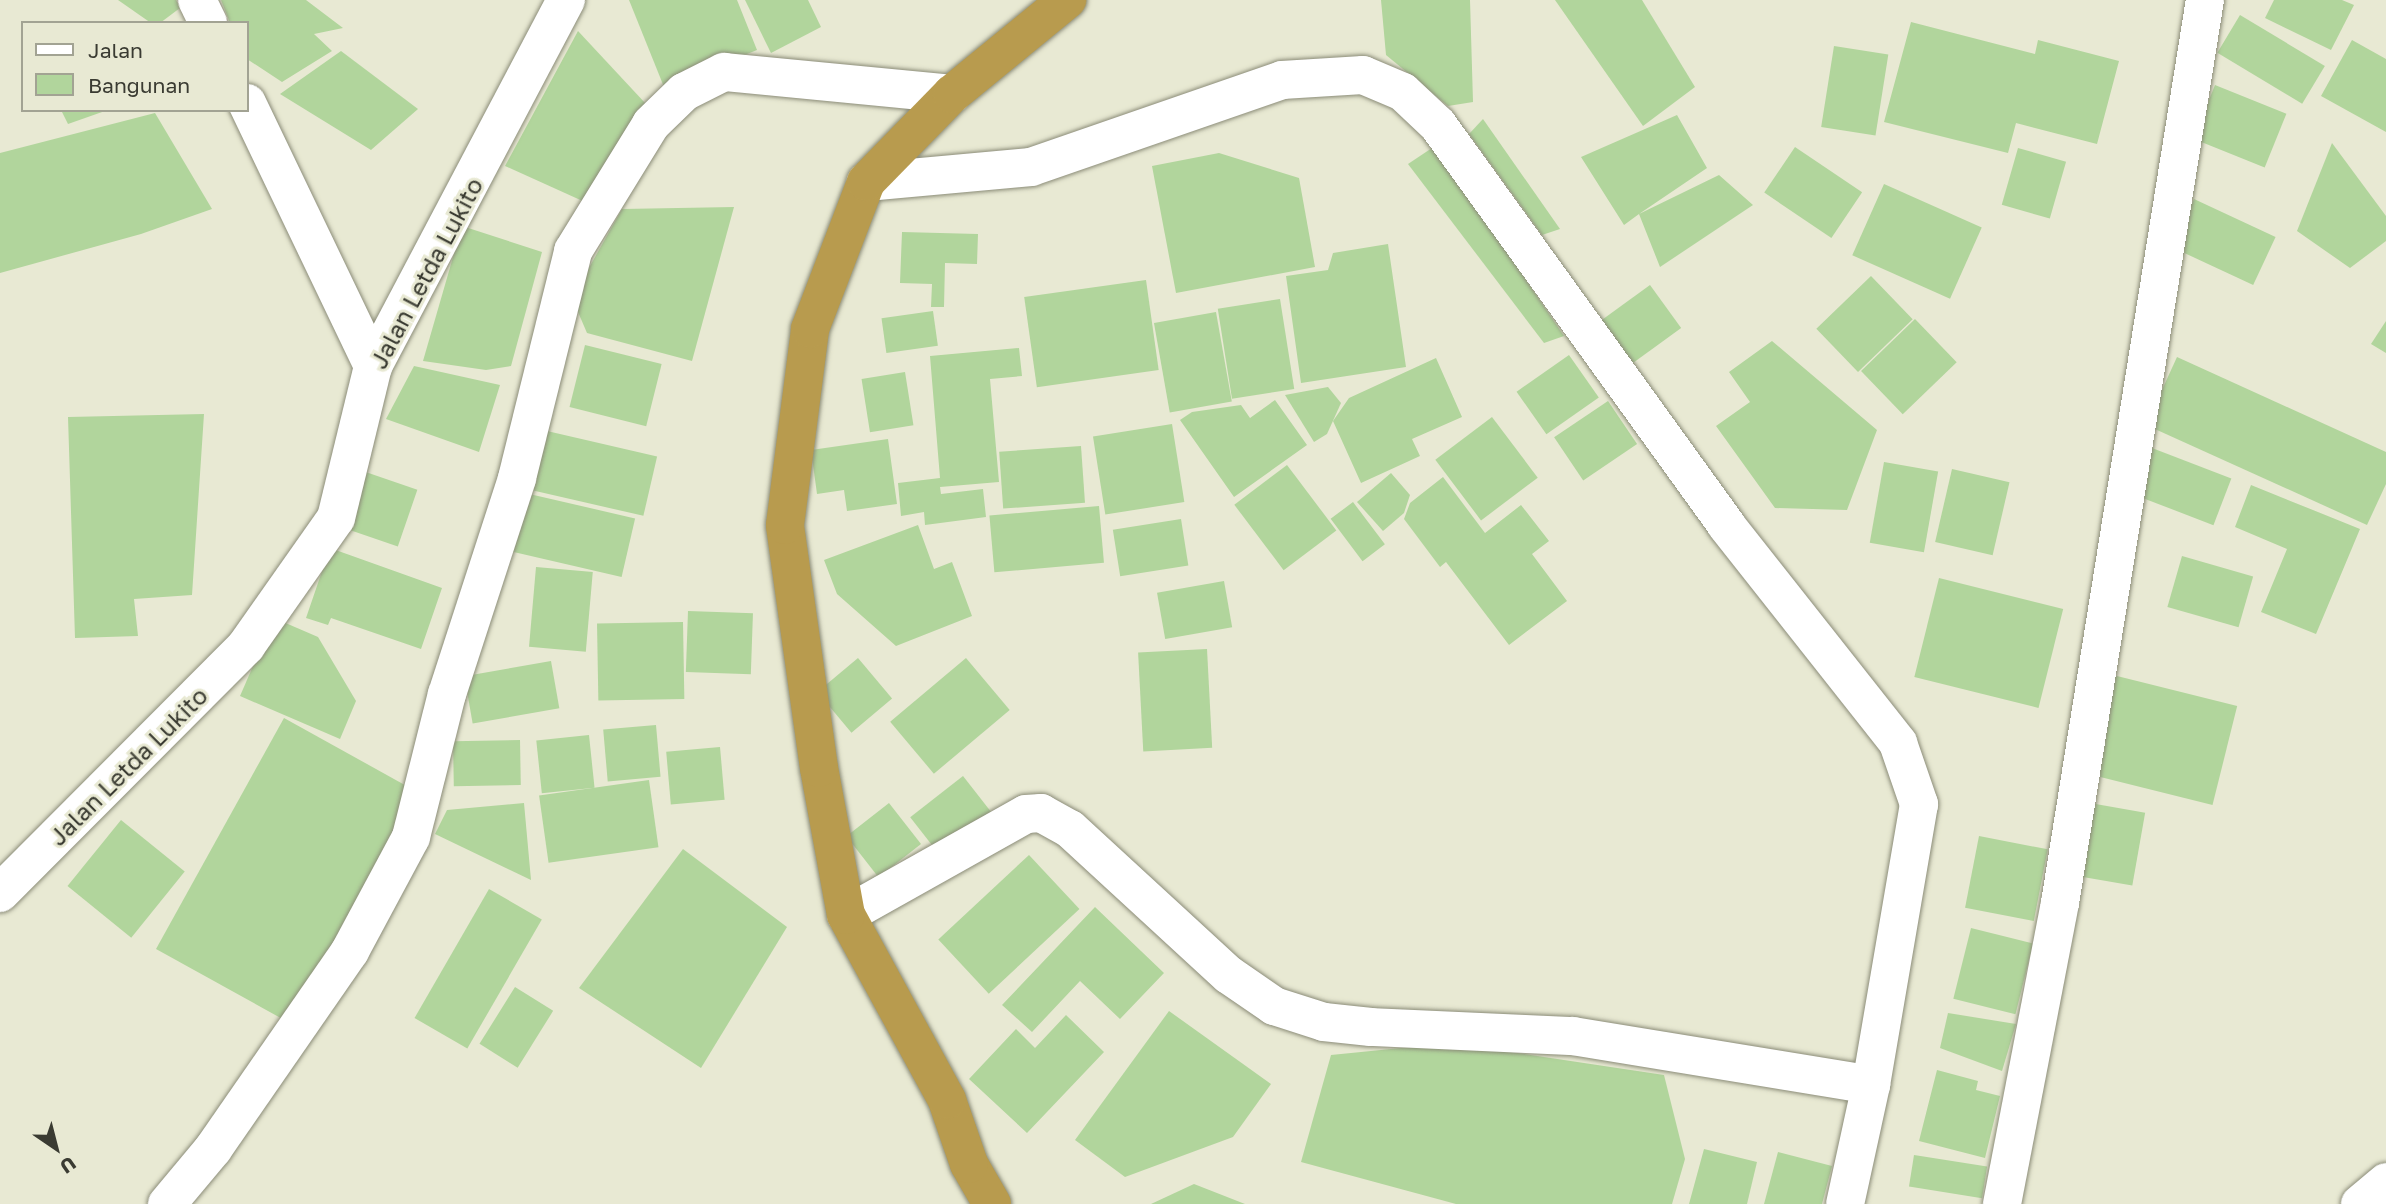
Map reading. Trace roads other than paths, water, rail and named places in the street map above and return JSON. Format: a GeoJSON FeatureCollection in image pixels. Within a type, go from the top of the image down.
{"type":"FeatureCollection","features":[{"type":"Feature","properties":{"kind":"highway"},"geometry":{"type":"LineString","coordinates":[[992,1204],[969,1164],[947,1100],[846,915],[819,768],[785,525],[810,329],[866,183],[952,94],[1067,0]]}},
{"type":"Feature","properties":{"kind":"street"},"geometry":{"type":"LineString","coordinates":[[198,0],[207,21]]}},
{"type":"Feature","properties":{"kind":"street","name":"Jalan Letda Lukito"},"geometry":{"type":"LineString","coordinates":[[0,893],[246,646],[336,517],[373,366],[566,0]]}},
{"type":"Feature","properties":{"kind":"street"},"geometry":{"type":"LineString","coordinates":[[2002,1204],[2060,903],[2205,0]]}},
{"type":"Feature","properties":{"kind":"street"},"geometry":{"type":"LineString","coordinates":[[167,1204],[213,1149],[350,951],[411,837],[447,694],[517,478],[573,251],[651,124],[684,92],[724,72],[952,94]]}},
{"type":"Feature","properties":{"kind":"street"},"geometry":{"type":"LineString","coordinates":[[866,183],[1031,167],[1282,80],[1363,75],[1403,93],[1438,125],[1726,525],[1898,743],[1919,804],[1871,1085],[1845,1204]]}},
{"type":"Feature","properties":{"kind":"street"},"geometry":{"type":"LineString","coordinates":[[248,105],[373,366]]}},
{"type":"Feature","properties":{"kind":"street"},"geometry":{"type":"LineString","coordinates":[[846,915],[1026,814],[1041,813],[1070,829],[1229,975],[1274,1006],[1324,1022],[1371,1027],[1573,1036],[1871,1085]]}},
{"type":"Feature","properties":{"kind":"street"},"geometry":{"type":"LineString","coordinates":[[2360,1204],[2386,1182]]}}]}
